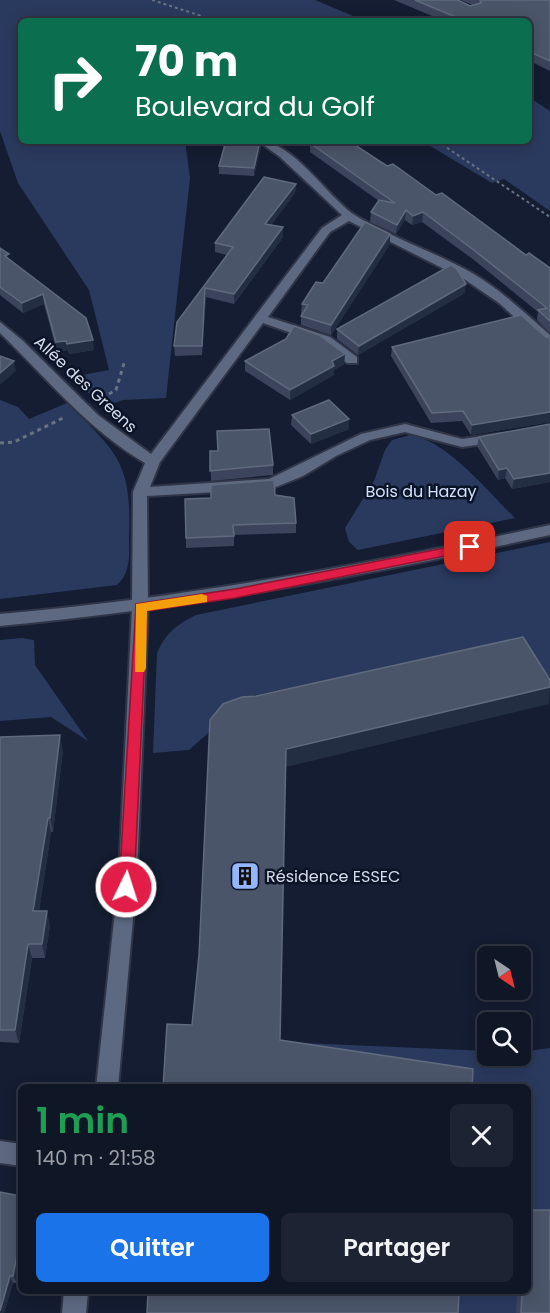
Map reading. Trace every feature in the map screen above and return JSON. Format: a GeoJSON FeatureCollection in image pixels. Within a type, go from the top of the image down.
{"type":"FeatureCollection","features":[{"type":"Feature","properties":{"kind":"street"},"geometry":{"type":"LineString","coordinates":[[268,144],[284,155],[349,216],[468,276],[503,300],[550,342]]}},
{"type":"Feature","properties":{"kind":"street"},"geometry":{"type":"LineString","coordinates":[[107,1084],[128,874],[140,608],[140,492],[153,460],[262,319],[326,230],[349,216]]}},
{"type":"Feature","properties":{"kind":"street"},"geometry":{"type":"LineString","coordinates":[[262,319],[325,340],[352,360]]}},
{"type":"Feature","properties":{"kind":"street","name":"Allée des Greens"},"geometry":{"type":"LineString","coordinates":[[0,326],[114,437],[136,453],[153,460]]}},
{"type":"Feature","properties":{"kind":"street"},"geometry":{"type":"LineString","coordinates":[[140,492],[271,484],[298,474],[331,453],[366,437],[405,428],[462,443],[516,434]]}},
{"type":"Feature","properties":{"kind":"street"},"geometry":{"type":"LineString","coordinates":[[0,620],[140,608],[247,592],[550,530]]}},
{"type":"Feature","properties":{"kind":"street"},"geometry":{"type":"LineString","coordinates":[[0,1152],[18,1155]]}},
{"type":"Feature","properties":{"kind":"street"},"geometry":{"type":"LineString","coordinates":[[74,1313],[76,1294]]}},
{"type":"Feature","properties":{"kind":"path"},"geometry":{"type":"LineString","coordinates":[[152,0],[208,18]]}},
{"type":"Feature","properties":{"kind":"path"},"geometry":{"type":"LineString","coordinates":[[441,144],[550,217]]}},
{"type":"Feature","properties":{"kind":"green space"},"geometry":{"type":"Polygon","coordinates":[[[0,0],[315,0],[358,18],[18,18],[18,144],[185,144],[190,178],[166,398],[123,400],[103,407],[72,377],[109,370],[89,290],[18,183],[0,131],[0,0]]]}},
{"type":"Feature","properties":{"kind":"green space"},"geometry":{"type":"Polygon","coordinates":[[[532,99],[550,111],[550,211],[504,179],[492,183],[427,144],[532,144],[532,99]]]}},
{"type":"Feature","properties":{"kind":"green space"},"geometry":{"type":"Polygon","coordinates":[[[0,400],[18,407],[29,419],[67,403],[110,448],[118,461],[128,492],[128,563],[125,575],[117,585],[0,599],[0,400]]]}},
{"type":"Feature","properties":{"kind":"green space","name":"Bois du Hazay"},"geometry":{"type":"Polygon","coordinates":[[[410,435],[438,446],[452,457],[515,518],[358,550],[349,542],[345,528],[374,481],[385,450],[392,440],[410,435]]]}},
{"type":"Feature","properties":{"kind":"green space"},"geometry":{"type":"Polygon","coordinates":[[[550,542],[550,677],[495,646],[250,696],[189,750],[153,753],[157,653],[168,635],[189,618],[550,542]]]}},
{"type":"Feature","properties":{"kind":"green space"},"geometry":{"type":"Polygon","coordinates":[[[22,638],[34,640],[35,665],[88,741],[51,717],[0,721],[0,640],[22,638]]]}},
{"type":"Feature","properties":{"kind":"green space"},"geometry":{"type":"Polygon","coordinates":[[[280,1042],[477,1051],[477,1066],[531,1066],[531,1051],[550,1048],[550,1313],[455,1313],[456,1294],[531,1294],[531,1084],[456,1084],[280,1042]]]}},
{"type":"Feature","properties":{"kind":"building"},"geometry":{"type":"Polygon","coordinates":[[[415,0],[458,0],[470,6],[481,3],[480,0],[550,0],[550,61],[532,53],[532,18],[458,18],[415,0]]]}},
{"type":"Feature","properties":{"kind":"building"},"geometry":{"type":"Polygon","coordinates":[[[225,144],[259,144],[254,168],[219,166],[225,144]]]}},
{"type":"Feature","properties":{"kind":"building"},"geometry":{"type":"Polygon","coordinates":[[[311,144],[354,144],[387,166],[393,164],[436,195],[442,193],[526,255],[529,253],[550,268],[550,321],[538,310],[547,308],[423,212],[413,216],[406,210],[397,225],[371,212],[379,200],[395,203],[311,144]]]}},
{"type":"Feature","properties":{"kind":"building"},"geometry":{"type":"Polygon","coordinates":[[[264,177],[296,184],[265,224],[283,227],[234,294],[205,288],[202,346],[174,346],[177,322],[233,247],[215,243],[264,177]]]}},
{"type":"Feature","properties":{"kind":"building"},"geometry":{"type":"Polygon","coordinates":[[[365,222],[390,234],[331,325],[301,316],[308,305],[302,304],[316,282],[323,283],[365,222]]]}},
{"type":"Feature","properties":{"kind":"building"},"geometry":{"type":"Polygon","coordinates":[[[0,248],[9,254],[5,256],[86,318],[93,340],[67,344],[66,341],[56,342],[43,294],[22,303],[0,287],[0,248]]]}},
{"type":"Feature","properties":{"kind":"building"},"geometry":{"type":"Polygon","coordinates":[[[451,265],[456,268],[466,284],[359,346],[337,329],[451,265]]]}},
{"type":"Feature","properties":{"kind":"building"},"geometry":{"type":"Polygon","coordinates":[[[521,315],[550,338],[550,412],[472,425],[463,411],[432,413],[392,347],[521,315]]]}},
{"type":"Feature","properties":{"kind":"building"},"geometry":{"type":"Polygon","coordinates":[[[294,326],[319,335],[345,354],[332,361],[334,366],[290,390],[245,361],[286,339],[294,326]]]}},
{"type":"Feature","properties":{"kind":"building"},"geometry":{"type":"Polygon","coordinates":[[[0,356],[14,361],[0,373],[0,356]]]}},
{"type":"Feature","properties":{"kind":"building"},"geometry":{"type":"Polygon","coordinates":[[[329,400],[349,419],[311,434],[292,415],[329,400]]]}},
{"type":"Feature","properties":{"kind":"building"},"geometry":{"type":"Polygon","coordinates":[[[550,424],[550,473],[514,479],[507,468],[499,470],[479,437],[550,424]]]}},
{"type":"Feature","properties":{"kind":"building"},"geometry":{"type":"Polygon","coordinates":[[[269,429],[273,465],[210,471],[210,451],[218,451],[217,431],[269,429]]]}},
{"type":"Feature","properties":{"kind":"building"},"geometry":{"type":"Polygon","coordinates":[[[274,480],[275,495],[294,498],[296,523],[233,525],[234,536],[186,538],[185,499],[211,498],[211,485],[274,480]]]}},
{"type":"Feature","properties":{"kind":"building"},"geometry":{"type":"Polygon","coordinates":[[[523,637],[550,680],[550,687],[286,749],[280,1040],[473,1069],[472,1084],[163,1084],[167,1024],[192,1025],[199,955],[210,720],[223,704],[242,697],[256,696],[523,637]]]}},
{"type":"Feature","properties":{"kind":"building"},"geometry":{"type":"Polygon","coordinates":[[[60,735],[50,818],[48,818],[33,911],[47,911],[42,944],[28,944],[15,1030],[0,1030],[0,737],[60,735]]]}},
{"type":"Feature","properties":{"kind":"building"},"geometry":{"type":"Polygon","coordinates":[[[0,1192],[18,1195],[18,1250],[13,1276],[10,1276],[0,1311],[0,1192]]]}},
{"type":"Feature","properties":{"kind":"building"},"geometry":{"type":"Polygon","coordinates":[[[531,1210],[550,1210],[550,1313],[521,1313],[522,1294],[531,1294],[531,1210]]]}},
{"type":"Feature","properties":{"kind":"building"},"geometry":{"type":"Polygon","coordinates":[[[148,1294],[459,1294],[458,1313],[147,1313],[148,1294]]]}},
{"type":"Feature","properties":{"kind":"slow traffic"},"geometry":{"type":"LineString","coordinates":[[139,668],[140,608],[202,599]]}},
{"type":"Feature","properties":{"kind":"place","name":"Résidence ESSEC"},"geometry":{"type":"Point","coordinates":[245,876]}},
{"type":"Feature","properties":{"kind":"route"},"geometry":{"type":"LineString","coordinates":[[126,887],[139,670],[140,608],[235,594],[470,547]]}}]}
